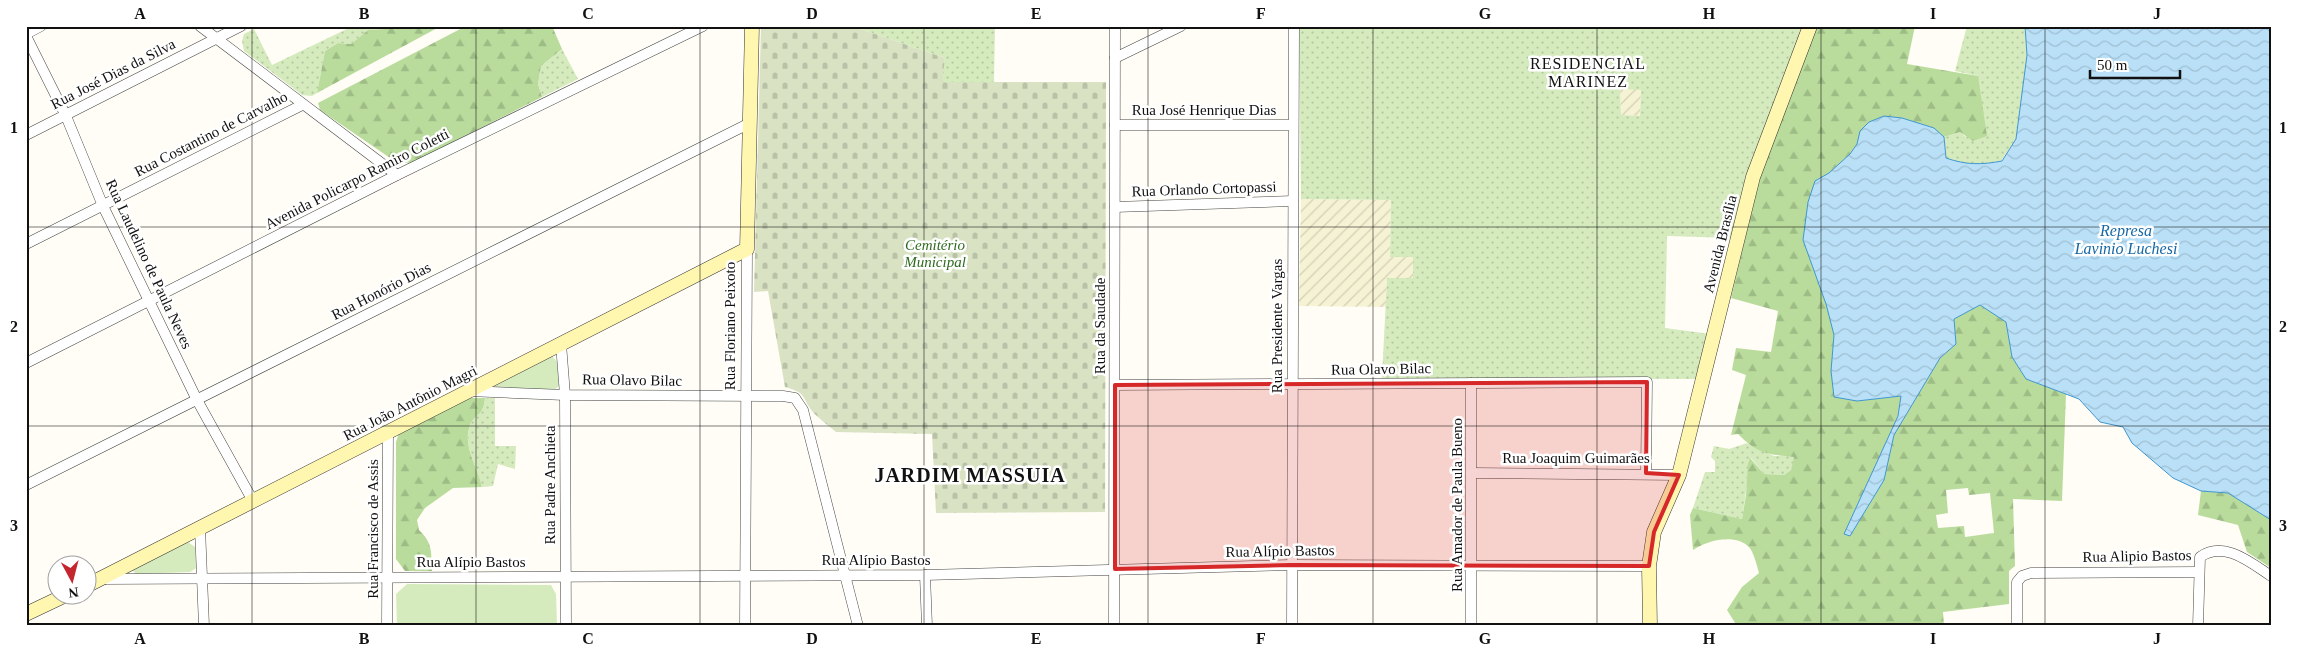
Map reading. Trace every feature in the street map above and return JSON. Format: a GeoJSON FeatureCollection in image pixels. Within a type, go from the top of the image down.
{"type":"FeatureCollection","features":[{"type":"Feature","properties":{"kind":"street"},"geometry":{"type":"LineString","coordinates":[[26,35],[41,26]]}},
{"type":"Feature","properties":{"kind":"street"},"geometry":{"type":"LineString","coordinates":[[200,26],[397,175]]}},
{"type":"Feature","properties":{"kind":"street","name":"Rua José Dias da Silva"},"geometry":{"type":"LineString","coordinates":[[26,135],[240,26]]}},
{"type":"Feature","properties":{"kind":"street","name":"Avenida Policarpo Ramiro Coletti"},"geometry":{"type":"LineString","coordinates":[[26,363],[397,175],[703,26]]}},
{"type":"Feature","properties":{"kind":"street","name":"Rua Floriano Peixoto"},"geometry":{"type":"LineString","coordinates":[[745,626],[747,249],[752,26]]}},
{"type":"Feature","properties":{"kind":"street","name":"Rua da Saudade"},"geometry":{"type":"LineString","coordinates":[[1114,626],[1116,26]]}},
{"type":"Feature","properties":{"kind":"street"},"geometry":{"type":"LineString","coordinates":[[1116,58],[1181,26]]}},
{"type":"Feature","properties":{"kind":"street","name":"Rua Presidente Vargas"},"geometry":{"type":"LineString","coordinates":[[1292,626],[1294,26]]}},
{"type":"Feature","properties":{"kind":"street","name":"Avenida Brasília"},"geometry":{"type":"LineString","coordinates":[[1650,626],[1649,566],[1654,532],[1679,475],[1753,177],[1810,26]]}},
{"type":"Feature","properties":{"kind":"street","name":"Rua Laudelino de Paula Neves"},"geometry":{"type":"LineString","coordinates":[[26,35],[66,116],[103,206],[149,302],[197,400],[254,501]]}},
{"type":"Feature","properties":{"kind":"street","name":"Rua Costantino de Carvalho"},"geometry":{"type":"LineString","coordinates":[[26,244],[302,105]]}},
{"type":"Feature","properties":{"kind":"street","name":"Rua Honório Dias"},"geometry":{"type":"LineString","coordinates":[[26,485],[750,123]]}},
{"type":"Feature","properties":{"kind":"street","name":"Rua José Henrique Dias"},"geometry":{"type":"LineString","coordinates":[[1115,125],[1293,125]]}},
{"type":"Feature","properties":{"kind":"street","name":"Rua Orlando Cortopassi"},"geometry":{"type":"LineString","coordinates":[[1115,206],[1293,201]]}},
{"type":"Feature","properties":{"kind":"street","name":"Rua João Antônio Magri"},"geometry":{"type":"LineString","coordinates":[[98,581],[747,249]]}},
{"type":"Feature","properties":{"kind":"street","name":"Rua Padre Anchieta"},"geometry":{"type":"LineString","coordinates":[[561,344],[565,394],[566,626]]}},
{"type":"Feature","properties":{"kind":"street","name":"Rua Olavo Bilac"},"geometry":{"type":"LineString","coordinates":[[1115,385],[1647,382],[1646,473]]}},
{"type":"Feature","properties":{"kind":"street","name":"Rua Amador de Paula Bueno"},"geometry":{"type":"LineString","coordinates":[[1471,383],[1471,626]]}},
{"type":"Feature","properties":{"kind":"street","name":"Rua Olavo Bilac"},"geometry":{"type":"LineString","coordinates":[[468,391],[783,396],[795,398],[803,410],[845,574]]}},
{"type":"Feature","properties":{"kind":"street","name":"Rua Francisco de Assis"},"geometry":{"type":"LineString","coordinates":[[386,626],[388,432]]}},
{"type":"Feature","properties":{"kind":"street","name":"Rua Joaquim Guimarães"},"geometry":{"type":"LineString","coordinates":[[1472,473],[1646,473],[1679,475]]}},
{"type":"Feature","properties":{"kind":"street"},"geometry":{"type":"LineString","coordinates":[[200,528],[204,578],[204,626]]}},
{"type":"Feature","properties":{"kind":"street","name":"Rua Alipio Bastos"},"geometry":{"type":"LineString","coordinates":[[2017,626],[2017,582],[2022,576],[2031,572],[2198,572],[2200,557],[2208,551],[2218,549],[2245,559],[2271,576]]}},
{"type":"Feature","properties":{"kind":"street","name":"Rua Alípio Bastos"},"geometry":{"type":"LineString","coordinates":[[102,579],[925,575],[1291,565],[1472,564],[1649,566]]}},
{"type":"Feature","properties":{"kind":"street"},"geometry":{"type":"LineString","coordinates":[[2198,572],[2198,626]]}},
{"type":"Feature","properties":{"kind":"street"},"geometry":{"type":"LineString","coordinates":[[845,574],[858,626]]}},
{"type":"Feature","properties":{"kind":"street"},"geometry":{"type":"LineString","coordinates":[[925,575],[927,626]]}},
{"type":"Feature","properties":{"kind":"street"},"geometry":{"type":"LineString","coordinates":[[26,614],[48,604]]}},
{"type":"Feature","properties":{"kind":"highlighted area"},"geometry":{"type":"Polygon","coordinates":[[[1647,382],[1646,473],[1679,475],[1654,532],[1649,566],[1291,565],[1115,569],[1115,385],[1647,382]]]}},
{"type":"Feature","properties":{"kind":"shaded area"},"geometry":{"type":"Polygon","coordinates":[[[1620,89],[1641,89],[1640,116],[1621,115],[1620,89]]]}},
{"type":"Feature","properties":{"kind":"shaded area"},"geometry":{"type":"Polygon","coordinates":[[[1301,199],[1391,200],[1390,256],[1413,257],[1413,278],[1387,278],[1386,307],[1299,306],[1301,199]]]}},
{"type":"Feature","properties":{"kind":"green space"},"geometry":{"type":"Polygon","coordinates":[[[353,26],[431,26],[368,30],[351,44],[338,43],[325,51],[317,93],[312,96],[302,95],[244,51],[242,41],[244,34],[254,29],[272,65],[353,26]]]}},
{"type":"Feature","properties":{"kind":"green space"},"geometry":{"type":"Polygon","coordinates":[[[441,26],[317,93],[325,51],[338,43],[351,44],[368,30],[441,26]]]}},
{"type":"Feature","properties":{"kind":"green space"},"geometry":{"type":"Polygon","coordinates":[[[466,26],[552,26],[562,49],[541,66],[538,84],[542,97],[412,163],[396,162],[320,110],[318,103],[466,26]]]}},
{"type":"Feature","properties":{"kind":"green space","name":"Cemitério Municipal"},"geometry":{"type":"Polygon","coordinates":[[[761,26],[852,26],[945,58],[942,82],[1106,82],[1105,512],[936,513],[932,434],[836,432],[812,411],[800,393],[785,387],[768,291],[754,292],[761,26]]]}},
{"type":"Feature","properties":{"kind":"green space"},"geometry":{"type":"Polygon","coordinates":[[[852,26],[995,26],[994,82],[941,82],[945,58],[852,26]]]}},
{"type":"Feature","properties":{"kind":"green space"},"geometry":{"type":"Polygon","coordinates":[[[1299,26],[1807,26],[1734,238],[1667,236],[1665,328],[1710,334],[1699,379],[1382,378],[1387,278],[1413,278],[1413,257],[1390,257],[1391,200],[1301,199],[1299,26]],[[1620,89],[1621,115],[1640,116],[1641,90],[1620,89]]]}},
{"type":"Feature","properties":{"kind":"green space"},"geometry":{"type":"Polygon","coordinates":[[[1817,26],[1915,26],[1907,64],[1978,76],[1987,136],[1973,141],[1960,132],[1944,137],[1934,128],[1902,118],[1860,131],[1857,144],[1850,154],[1829,173],[1815,182],[1808,202],[1834,335],[1831,371],[1857,401],[1901,396],[1898,416],[1845,534],[1850,536],[1884,480],[1894,435],[1940,358],[1956,344],[1954,319],[1980,305],[2006,322],[2012,357],[2026,379],[2066,394],[2062,501],[2013,499],[2015,566],[2009,571],[2009,604],[1943,612],[1944,626],[1737,626],[1727,610],[1742,587],[1759,573],[1755,560],[1749,547],[1737,540],[1713,541],[1693,550],[1690,515],[1693,508],[1742,519],[1750,458],[1764,474],[1784,475],[1791,470],[1794,457],[1758,450],[1738,434],[1731,435],[1746,375],[1732,370],[1736,348],[1771,352],[1778,311],[1731,298],[1759,180],[1817,26]],[[1968,488],[1946,490],[1948,513],[1936,515],[1938,528],[1964,526],[1965,537],[1994,533],[1990,493],[1969,495],[1968,488]]]}},
{"type":"Feature","properties":{"kind":"green space"},"geometry":{"type":"Polygon","coordinates":[[[1967,26],[2025,26],[2027,55],[2016,139],[2001,161],[1974,164],[1946,158],[1944,137],[1960,132],[1966,137],[1978,76],[1955,71],[1967,26]]]}},
{"type":"Feature","properties":{"kind":"green space"},"geometry":{"type":"Polygon","coordinates":[[[562,49],[578,79],[542,97],[538,84],[541,66],[562,49]]]}},
{"type":"Feature","properties":{"kind":"green space"},"geometry":{"type":"Polygon","coordinates":[[[552,356],[557,362],[559,386],[554,390],[499,389],[495,387],[497,383],[552,356]]]}},
{"type":"Feature","properties":{"kind":"green space"},"geometry":{"type":"Polygon","coordinates":[[[469,398],[485,398],[483,409],[472,421],[468,433],[469,449],[482,487],[453,488],[425,508],[417,520],[419,530],[429,544],[432,571],[405,571],[396,559],[396,442],[399,433],[469,398]]]}},
{"type":"Feature","properties":{"kind":"green space"},"geometry":{"type":"Polygon","coordinates":[[[485,398],[495,398],[495,446],[516,446],[515,469],[498,464],[493,486],[482,487],[469,449],[468,433],[472,421],[483,409],[485,398]]]}},
{"type":"Feature","properties":{"kind":"green space"},"geometry":{"type":"Polygon","coordinates":[[[1747,443],[1774,456],[1795,456],[1791,470],[1784,475],[1764,474],[1751,458],[1742,519],[1693,508],[1705,472],[1715,472],[1715,461],[1711,457],[1714,446],[1729,449],[1747,443]]]}},
{"type":"Feature","properties":{"kind":"green space"},"geometry":{"type":"Polygon","coordinates":[[[2201,491],[2228,493],[2271,520],[2271,568],[2247,552],[2238,525],[2198,515],[2201,491]]]}},
{"type":"Feature","properties":{"kind":"green space"},"geometry":{"type":"Polygon","coordinates":[[[188,542],[195,547],[196,568],[190,572],[136,574],[132,570],[188,542]]]}},
{"type":"Feature","properties":{"kind":"green space"},"geometry":{"type":"Polygon","coordinates":[[[407,584],[551,585],[556,594],[557,626],[397,626],[396,594],[407,584]]]}},
{"type":"Feature","properties":{"kind":"water","name":"Represa Lavinio Luchesi"},"geometry":{"type":"Polygon","coordinates":[[[2025,26],[2271,26],[2271,520],[2228,493],[2201,491],[2173,478],[2132,443],[2123,427],[2100,422],[2079,399],[2026,379],[2012,357],[2006,322],[1980,305],[1954,319],[1956,344],[1940,358],[1894,435],[1884,480],[1850,536],[1844,534],[1898,416],[1901,396],[1857,401],[1834,397],[1831,371],[1834,335],[1826,304],[1803,240],[1808,202],[1815,181],[1829,173],[1850,154],[1857,144],[1860,131],[1869,122],[1884,116],[1902,118],[1934,128],[1944,137],[1946,158],[1974,164],[2002,161],[2016,139],[2027,55],[2025,26]]]}},
{"type":"Feature","properties":{"kind":"district","name":"RESIDENCIAL MARINEZ"},"geometry":{"type":"Point","coordinates":[1588,72]}},
{"type":"Feature","properties":{"kind":"district","name":"JARDIM MASSUIA"},"geometry":{"type":"Point","coordinates":[970,475]}}]}
